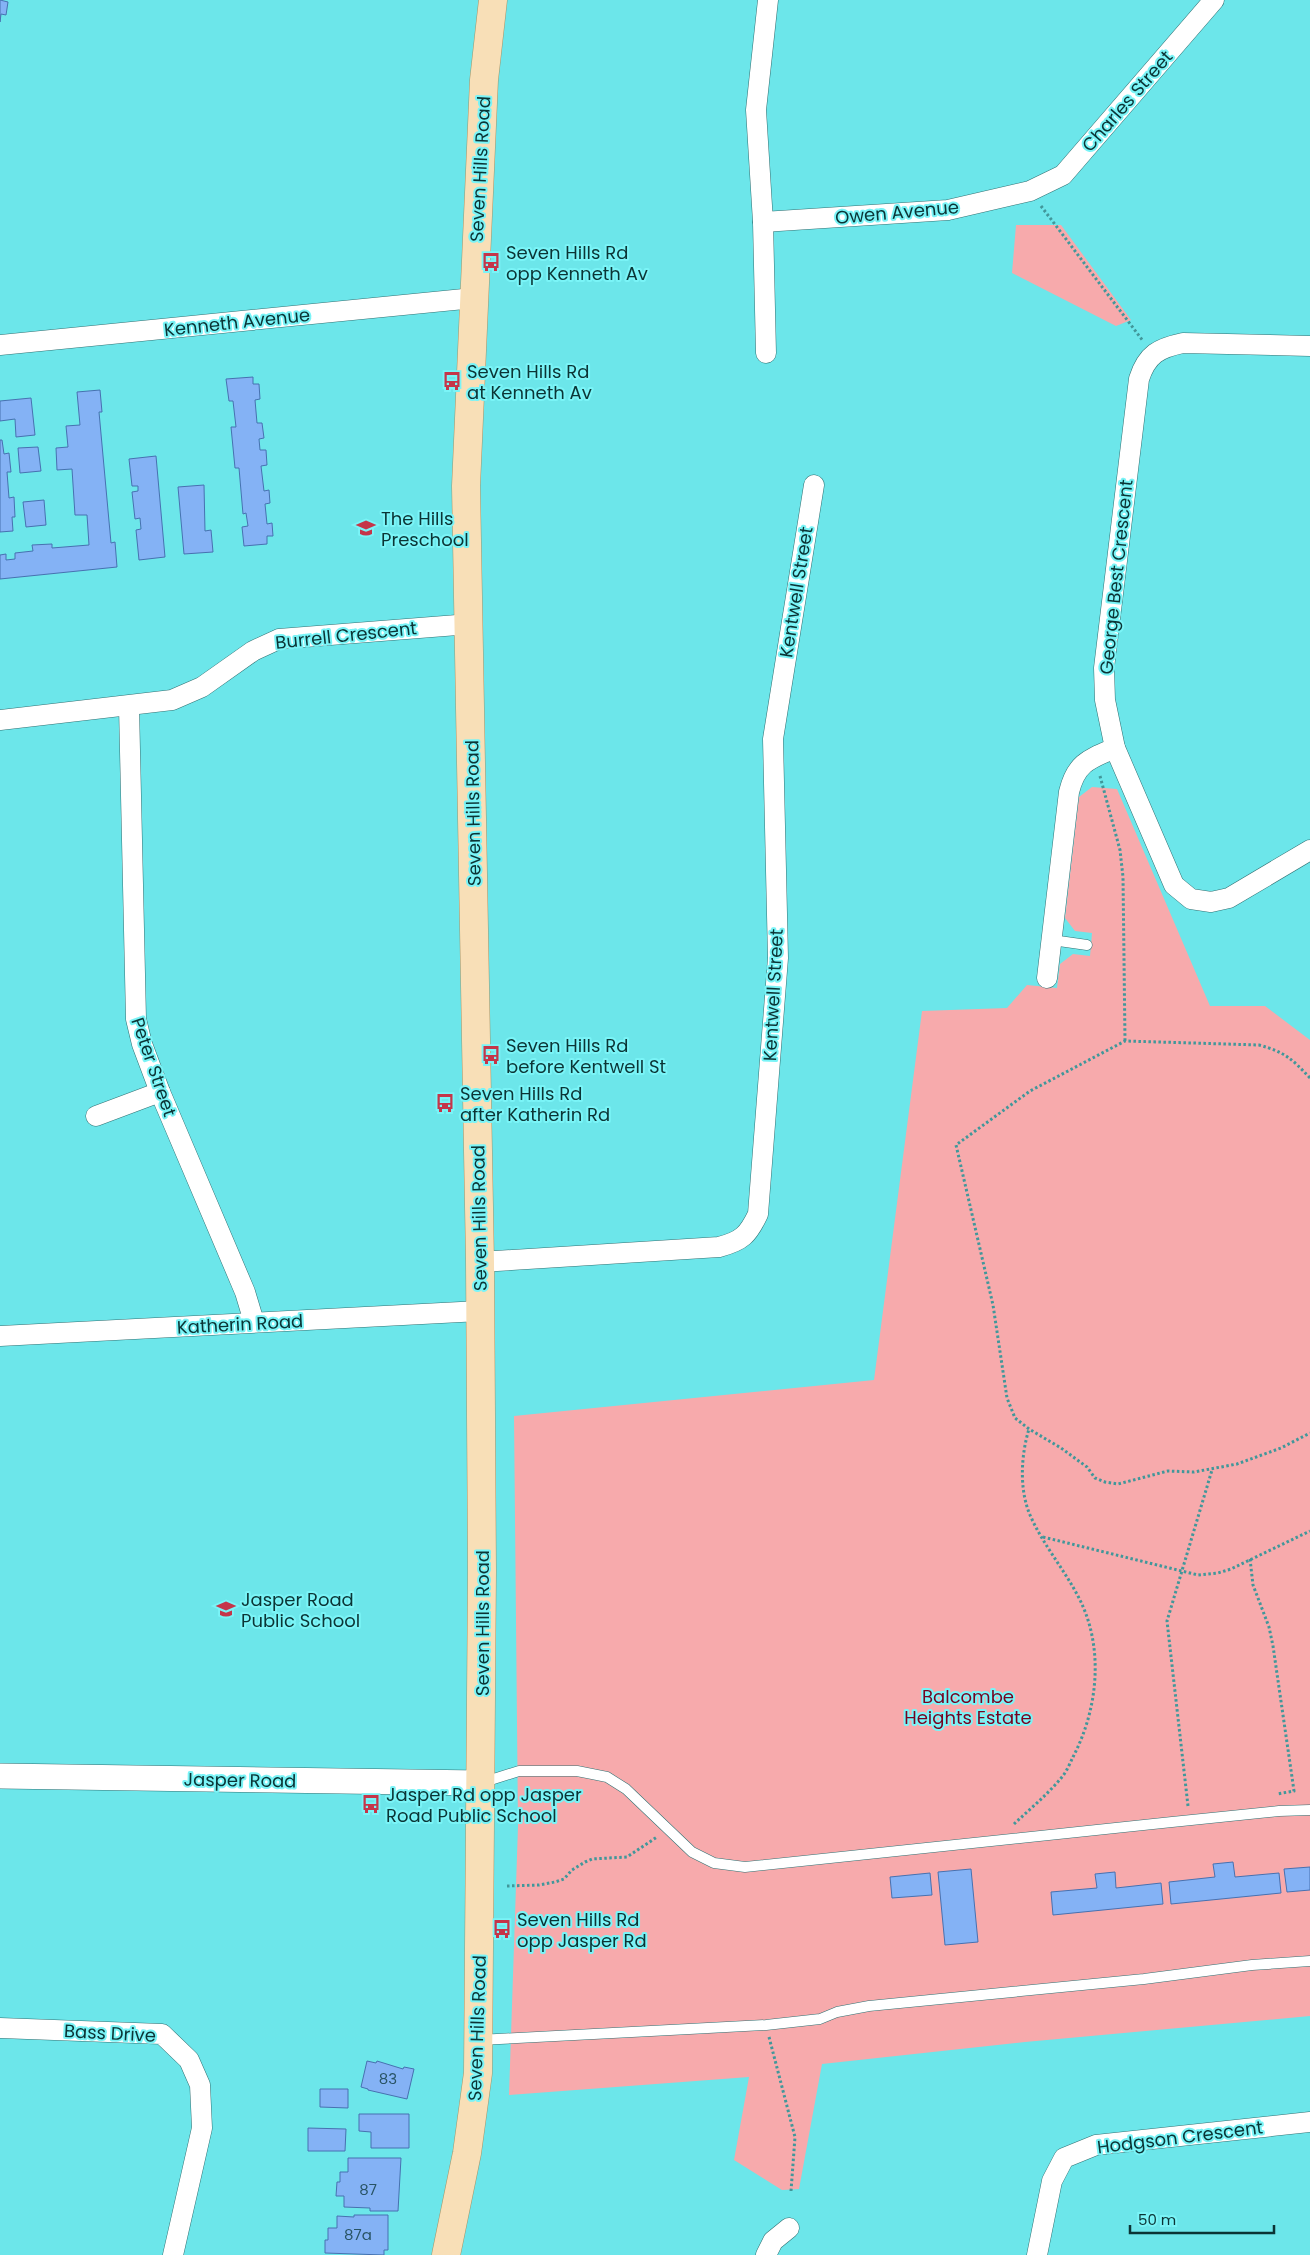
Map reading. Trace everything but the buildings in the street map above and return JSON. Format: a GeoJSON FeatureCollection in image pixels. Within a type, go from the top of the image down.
{"type":"FeatureCollection","features":[{"type":"Feature","properties":{"kind":"main road","name":"Seven Hills Road"},"geometry":{"type":"LineString","coordinates":[[446,2255],[475,2104],[478,2040],[482,1571],[480,1262],[470,624],[466,486],[484,80],[493,0]]}},
{"type":"Feature","properties":{"kind":"street"},"geometry":{"type":"LineString","coordinates":[[766,353],[763,222],[756,110],[768,0]]}},
{"type":"Feature","properties":{"kind":"street","name":"Charles Street"},"geometry":{"type":"LineString","coordinates":[[1030,191],[1063,175],[1214,0]]}},
{"type":"Feature","properties":{"kind":"street","name":"Owen Avenue"},"geometry":{"type":"LineString","coordinates":[[763,222],[948,210],[1030,191]]}},
{"type":"Feature","properties":{"kind":"street","name":"Kenneth Avenue"},"geometry":{"type":"LineString","coordinates":[[0,346],[474,298]]}},
{"type":"Feature","properties":{"kind":"street"},"geometry":{"type":"LineString","coordinates":[[1153,354],[1166,347],[1183,343],[1310,346]]}},
{"type":"Feature","properties":{"kind":"street","name":"George Best Crescent"},"geometry":{"type":"LineString","coordinates":[[1153,354],[1144,365],[1139,379],[1104,668],[1105,700],[1115,748],[1174,885],[1191,899],[1211,902],[1229,898],[1310,850]]}},
{"type":"Feature","properties":{"kind":"street","name":"Kentwell Street"},"geometry":{"type":"LineString","coordinates":[[480,1262],[719,1247],[738,1242],[751,1229],[758,1214],[778,958],[773,739],[814,485]]}},
{"type":"Feature","properties":{"kind":"street","name":"Burrell Crescent"},"geometry":{"type":"LineString","coordinates":[[0,720],[129,706],[183,696],[202,687],[261,646],[279,639],[470,624]]}},
{"type":"Feature","properties":{"kind":"street","name":"Peter Street"},"geometry":{"type":"LineString","coordinates":[[129,706],[134,1008],[138,1032],[160,1092],[246,1292],[254,1322]]}},
{"type":"Feature","properties":{"kind":"street"},"geometry":{"type":"LineString","coordinates":[[1047,978],[1072,778],[1082,764],[1094,756],[1115,748]]}},
{"type":"Feature","properties":{"kind":"street"},"geometry":{"type":"LineString","coordinates":[[96,1116],[160,1092]]}},
{"type":"Feature","properties":{"kind":"street","name":"Katherin Road"},"geometry":{"type":"LineString","coordinates":[[0,1336],[480,1311]]}},
{"type":"Feature","properties":{"kind":"street","name":"Jasper Road"},"geometry":{"type":"LineString","coordinates":[[0,1776],[480,1783]]}},
{"type":"Feature","properties":{"kind":"street","name":"Bass Drive"},"geometry":{"type":"LineString","coordinates":[[0,2028],[162,2034],[189,2060],[200,2085],[202,2128],[173,2255]]}},
{"type":"Feature","properties":{"kind":"street","name":"Hodgson Crescent"},"geometry":{"type":"LineString","coordinates":[[1038,2255],[1052,2181],[1064,2158],[1096,2145],[1310,2122]]}},
{"type":"Feature","properties":{"kind":"street"},"geometry":{"type":"LineString","coordinates":[[766,2255],[773,2241],[789,2228]]}},
{"type":"Feature","properties":{"kind":"lane"},"geometry":{"type":"LineString","coordinates":[[1052,940],[1087,945]]}},
{"type":"Feature","properties":{"kind":"lane"},"geometry":{"type":"LineString","coordinates":[[480,1783],[519,1771],[590,1773],[617,1782],[692,1852],[714,1863],[744,1867],[1279,1811],[1310,1810]]}},
{"type":"Feature","properties":{"kind":"lane"},"geometry":{"type":"LineString","coordinates":[[478,2040],[766,2025],[820,2019],[837,2012],[878,2005],[1144,1979],[1252,1965],[1310,1961]]}},
{"type":"Feature","properties":{"kind":"path"},"geometry":{"type":"LineString","coordinates":[[1030,191],[1153,354]]}},
{"type":"Feature","properties":{"kind":"path"},"geometry":{"type":"LineString","coordinates":[[1094,756],[1120,850],[1123,877],[1125,1041]]}},
{"type":"Feature","properties":{"kind":"path"},"geometry":{"type":"LineString","coordinates":[[1310,1078],[1279,1050],[1259,1045],[1125,1041],[1030,1091],[956,1145],[993,1305],[1007,1398],[1015,1418],[1028,1429],[1061,1448],[1087,1467],[1096,1478],[1118,1484],[1168,1471],[1194,1472],[1237,1464],[1281,1448],[1310,1433]]}},
{"type":"Feature","properties":{"kind":"path"},"geometry":{"type":"LineString","coordinates":[[997,1840],[1047,1794],[1064,1775],[1088,1723],[1094,1699],[1095,1668],[1091,1636],[1080,1601],[1030,1514],[1024,1491],[1022,1463],[1028,1429]]}},
{"type":"Feature","properties":{"kind":"path"},"geometry":{"type":"LineString","coordinates":[[1190,1820],[1168,1621],[1212,1470]]}},
{"type":"Feature","properties":{"kind":"path"},"geometry":{"type":"LineString","coordinates":[[1043,1537],[1198,1575],[1218,1573],[1310,1532]]}},
{"type":"Feature","properties":{"kind":"path"},"geometry":{"type":"LineString","coordinates":[[1250,1559],[1253,1585],[1269,1627],[1273,1646],[1294,1791],[1278,1794]]}},
{"type":"Feature","properties":{"kind":"path"},"geometry":{"type":"LineString","coordinates":[[507,1886],[540,1886],[564,1879],[572,1870],[592,1859],[627,1857],[668,1830]]}},
{"type":"Feature","properties":{"kind":"path"},"geometry":{"type":"LineString","coordinates":[[766,2025],[795,2137],[791,2191]]}},
{"type":"Feature","properties":{"kind":"green space"},"geometry":{"type":"Polygon","coordinates":[[[1016,225],[1061,225],[1131,320],[1116,326],[1012,273],[1016,225]]]}},
{"type":"Feature","properties":{"kind":"green space","name":"Balcombe Heights Estate"},"geometry":{"type":"Polygon","coordinates":[[[1092,787],[1117,789],[1210,1006],[1265,1006],[1310,1040],[1310,2016],[1025,2042],[822,2064],[799,2189],[782,2190],[734,2160],[749,2077],[509,2095],[518,1826],[514,1416],[874,1380],[922,1011],[1007,1008],[1027,985],[1057,988],[1060,964],[1073,954],[1090,956],[1092,933],[1075,931],[1065,918],[1079,797],[1092,787]]]}},
{"type":"Feature","properties":{"kind":"place","name":"Seven Hills Rd opp Kenneth Av"},"geometry":{"type":"Point","coordinates":[491,262]}},
{"type":"Feature","properties":{"kind":"place","name":"Seven Hills Rd at Kenneth Av"},"geometry":{"type":"Point","coordinates":[452,381]}},
{"type":"Feature","properties":{"kind":"place","name":"The Hills Preschool"},"geometry":{"type":"Point","coordinates":[366,528]}},
{"type":"Feature","properties":{"kind":"place","name":"Seven Hills Rd before Kentwell St"},"geometry":{"type":"Point","coordinates":[491,1055]}},
{"type":"Feature","properties":{"kind":"place","name":"Seven Hills Rd after Katherin Rd"},"geometry":{"type":"Point","coordinates":[445,1103]}},
{"type":"Feature","properties":{"kind":"place","name":"Jasper Road Public School"},"geometry":{"type":"Point","coordinates":[226,1609]}},
{"type":"Feature","properties":{"kind":"place","name":"Jasper Rd opp Jasper Road Public School"},"geometry":{"type":"Point","coordinates":[371,1804]}},
{"type":"Feature","properties":{"kind":"place","name":"Seven Hills Rd opp Jasper Rd"},"geometry":{"type":"Point","coordinates":[502,1929]}}]}
